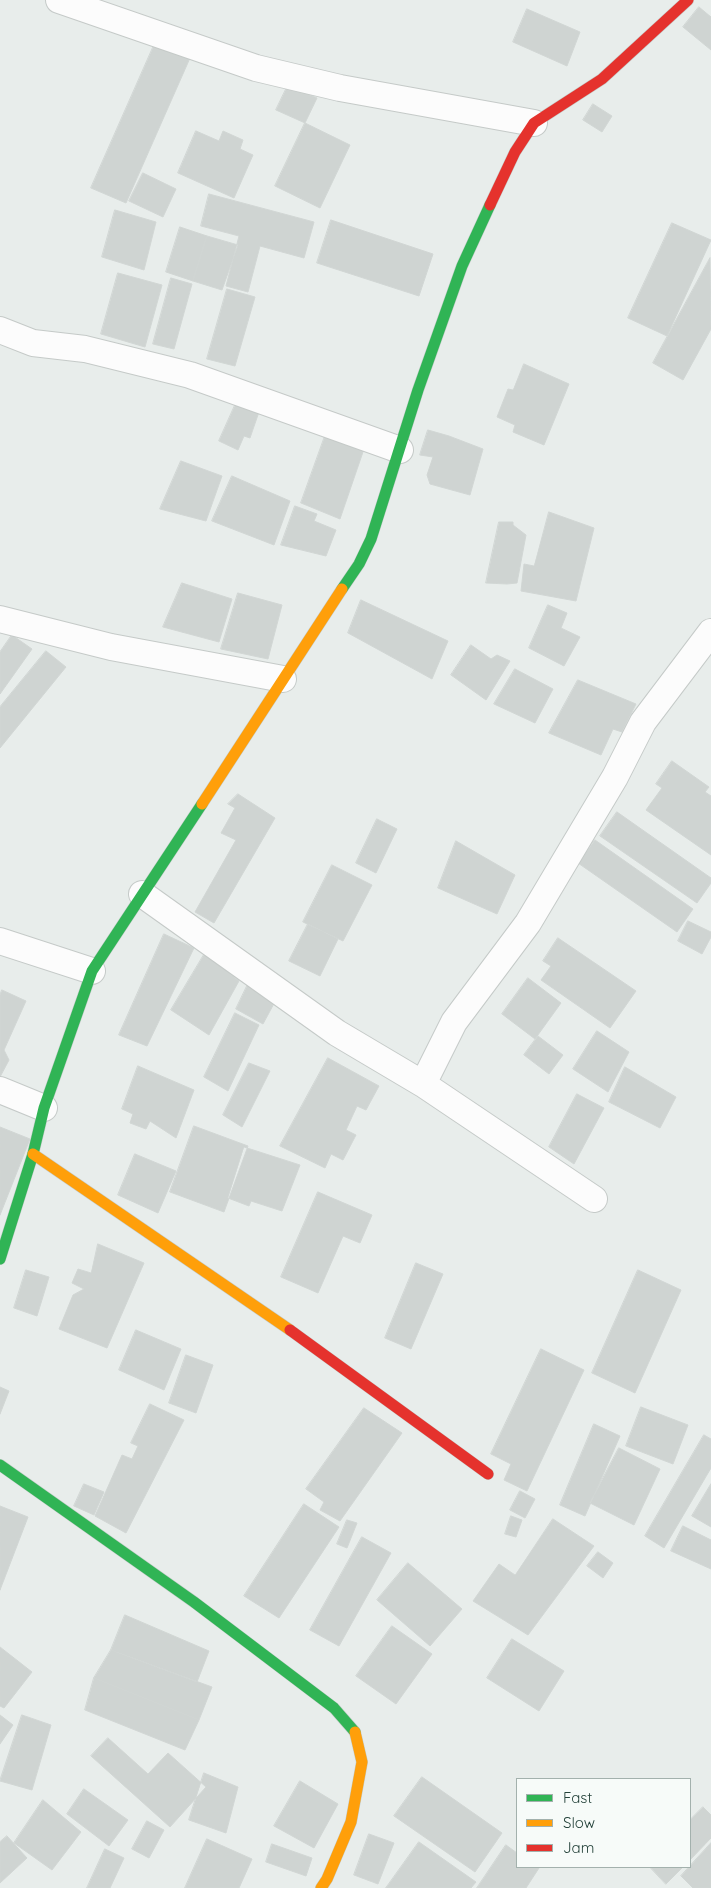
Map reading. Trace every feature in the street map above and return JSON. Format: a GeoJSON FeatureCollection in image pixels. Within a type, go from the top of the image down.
{"type":"FeatureCollection","features":[{"type":"Feature","properties":{"kind":"street"},"geometry":{"type":"LineString","coordinates":[[59,0],[256,68],[340,88],[534,123]]}},
{"type":"Feature","properties":{"kind":"street"},"geometry":{"type":"LineString","coordinates":[[0,1259],[33,1154],[44,1108],[92,972],[359,564],[371,539],[418,390],[462,266],[515,152],[534,123],[602,79],[688,0]]}},
{"type":"Feature","properties":{"kind":"street"},"geometry":{"type":"LineString","coordinates":[[0,330],[33,343],[85,348],[190,375],[400,450]]}},
{"type":"Feature","properties":{"kind":"street"},"geometry":{"type":"LineString","coordinates":[[0,619],[112,648],[283,679]]}},
{"type":"Feature","properties":{"kind":"street"},"geometry":{"type":"LineString","coordinates":[[423,1084],[454,1022],[528,923],[615,777],[643,722],[711,632]]}},
{"type":"Feature","properties":{"kind":"street"},"geometry":{"type":"LineString","coordinates":[[142,894],[337,1033],[423,1084],[594,1200]]}},
{"type":"Feature","properties":{"kind":"street"},"geometry":{"type":"LineString","coordinates":[[0,941],[92,972]]}},
{"type":"Feature","properties":{"kind":"street"},"geometry":{"type":"LineString","coordinates":[[0,1090],[44,1108]]}},
{"type":"Feature","properties":{"kind":"street"},"geometry":{"type":"LineString","coordinates":[[33,1154],[266,1313],[488,1474]]}},
{"type":"Feature","properties":{"kind":"street"},"geometry":{"type":"LineString","coordinates":[[0,1465],[194,1602],[334,1708],[356,1734],[362,1762],[351,1822],[327,1879],[321,1888]]}},
{"type":"Feature","properties":{"kind":"building"},"geometry":{"type":"Polygon","coordinates":[[[699,7],[711,17],[711,50],[683,27],[699,7]]]}},
{"type":"Feature","properties":{"kind":"building"},"geometry":{"type":"Polygon","coordinates":[[[527,9],[580,32],[567,66],[513,42],[527,9]]]}},
{"type":"Feature","properties":{"kind":"building"},"geometry":{"type":"Polygon","coordinates":[[[155,43],[190,58],[126,203],[91,188],[155,43]]]}},
{"type":"Feature","properties":{"kind":"building"},"geometry":{"type":"Polygon","coordinates":[[[288,85],[317,98],[305,123],[276,110],[288,85]]]}},
{"type":"Feature","properties":{"kind":"building"},"geometry":{"type":"Polygon","coordinates":[[[593,104],[612,116],[602,132],[583,120],[593,104]]]}},
{"type":"Feature","properties":{"kind":"building"},"geometry":{"type":"Polygon","coordinates":[[[305,123],[350,145],[320,208],[275,186],[305,123]]]}},
{"type":"Feature","properties":{"kind":"building"},"geometry":{"type":"Polygon","coordinates":[[[196,131],[219,141],[223,131],[243,140],[240,149],[253,155],[234,198],[178,173],[196,131]]]}},
{"type":"Feature","properties":{"kind":"building"},"geometry":{"type":"Polygon","coordinates":[[[143,173],[176,189],[163,217],[129,201],[143,173]]]}},
{"type":"Feature","properties":{"kind":"building"},"geometry":{"type":"Polygon","coordinates":[[[209,194],[314,222],[304,258],[260,246],[248,292],[226,286],[239,236],[201,226],[209,194]]]}},
{"type":"Feature","properties":{"kind":"building"},"geometry":{"type":"Polygon","coordinates":[[[115,210],[156,222],[144,270],[102,257],[115,210]]]}},
{"type":"Feature","properties":{"kind":"building"},"geometry":{"type":"Polygon","coordinates":[[[331,220],[433,254],[419,296],[317,263],[331,220]]]}},
{"type":"Feature","properties":{"kind":"building"},"geometry":{"type":"Polygon","coordinates":[[[672,223],[711,240],[667,336],[628,318],[672,223]]]}},
{"type":"Feature","properties":{"kind":"building"},"geometry":{"type":"Polygon","coordinates":[[[180,227],[207,236],[193,281],[166,272],[180,227]]]}},
{"type":"Feature","properties":{"kind":"building"},"geometry":{"type":"Polygon","coordinates":[[[207,236],[238,245],[222,290],[193,281],[207,236]]]}},
{"type":"Feature","properties":{"kind":"building"},"geometry":{"type":"Polygon","coordinates":[[[710,258],[711,329],[683,380],[653,363],[710,258]]]}},
{"type":"Feature","properties":{"kind":"building"},"geometry":{"type":"Polygon","coordinates":[[[118,273],[162,285],[145,347],[101,334],[118,273]]]}},
{"type":"Feature","properties":{"kind":"building"},"geometry":{"type":"Polygon","coordinates":[[[171,278],[192,284],[174,349],[153,344],[171,278]]]}},
{"type":"Feature","properties":{"kind":"building"},"geometry":{"type":"Polygon","coordinates":[[[227,289],[255,297],[235,366],[207,359],[227,289]]]}},
{"type":"Feature","properties":{"kind":"building"},"geometry":{"type":"Polygon","coordinates":[[[524,364],[569,384],[544,445],[513,432],[515,425],[497,417],[508,389],[513,390],[524,364]]]}},
{"type":"Feature","properties":{"kind":"building"},"geometry":{"type":"Polygon","coordinates":[[[236,403],[260,409],[250,438],[244,436],[238,450],[219,441],[236,403]]]}},
{"type":"Feature","properties":{"kind":"building"},"geometry":{"type":"Polygon","coordinates":[[[428,430],[483,449],[470,495],[430,484],[427,475],[433,457],[420,455],[428,430]]]}},
{"type":"Feature","properties":{"kind":"building"},"geometry":{"type":"Polygon","coordinates":[[[325,436],[364,449],[340,519],[301,503],[325,436]]]}},
{"type":"Feature","properties":{"kind":"building"},"geometry":{"type":"Polygon","coordinates":[[[181,461],[222,476],[206,521],[160,509],[181,461]]]}},
{"type":"Feature","properties":{"kind":"building"},"geometry":{"type":"Polygon","coordinates":[[[232,476],[290,501],[274,545],[212,521],[232,476]]]}},
{"type":"Feature","properties":{"kind":"building"},"geometry":{"type":"Polygon","coordinates":[[[295,506],[317,514],[314,521],[336,530],[326,556],[281,545],[295,506]]]}},
{"type":"Feature","properties":{"kind":"building"},"geometry":{"type":"Polygon","coordinates":[[[549,512],[594,528],[576,601],[521,591],[524,564],[534,566],[549,512]]]}},
{"type":"Feature","properties":{"kind":"building"},"geometry":{"type":"Polygon","coordinates":[[[499,522],[513,522],[513,525],[526,535],[517,583],[486,583],[499,522]]]}},
{"type":"Feature","properties":{"kind":"building"},"geometry":{"type":"Polygon","coordinates":[[[182,583],[232,599],[219,642],[163,627],[182,583]]]}},
{"type":"Feature","properties":{"kind":"building"},"geometry":{"type":"Polygon","coordinates":[[[238,593],[282,605],[268,659],[221,649],[238,593]]]}},
{"type":"Feature","properties":{"kind":"building"},"geometry":{"type":"Polygon","coordinates":[[[361,600],[448,641],[432,679],[348,633],[361,600]]]}},
{"type":"Feature","properties":{"kind":"building"},"geometry":{"type":"Polygon","coordinates":[[[548,605],[567,613],[561,628],[580,637],[564,666],[529,648],[548,605]]]}},
{"type":"Feature","properties":{"kind":"building"},"geometry":{"type":"Polygon","coordinates":[[[12,635],[32,649],[0,694],[0,652],[12,635]]]}},
{"type":"Feature","properties":{"kind":"building"},"geometry":{"type":"Polygon","coordinates":[[[471,645],[491,659],[497,655],[510,661],[486,700],[451,675],[471,645]]]}},
{"type":"Feature","properties":{"kind":"building"},"geometry":{"type":"Polygon","coordinates":[[[46,651],[66,667],[0,748],[0,707],[46,651]]]}},
{"type":"Feature","properties":{"kind":"building"},"geometry":{"type":"Polygon","coordinates":[[[515,669],[553,689],[535,723],[494,704],[515,669]]]}},
{"type":"Feature","properties":{"kind":"building"},"geometry":{"type":"Polygon","coordinates":[[[578,680],[636,704],[622,732],[613,729],[601,755],[549,733],[578,680]]]}},
{"type":"Feature","properties":{"kind":"building"},"geometry":{"type":"Polygon","coordinates":[[[672,761],[709,787],[705,792],[711,796],[711,855],[646,810],[662,788],[656,784],[672,761]]]}},
{"type":"Feature","properties":{"kind":"building"},"geometry":{"type":"Polygon","coordinates":[[[238,794],[275,818],[214,923],[195,912],[236,840],[221,833],[235,808],[228,804],[238,794]]]}},
{"type":"Feature","properties":{"kind":"building"},"geometry":{"type":"Polygon","coordinates":[[[617,812],[711,878],[711,883],[697,903],[600,836],[617,812]]]}},
{"type":"Feature","properties":{"kind":"building"},"geometry":{"type":"Polygon","coordinates":[[[377,819],[397,829],[376,873],[356,863],[377,819]]]}},
{"type":"Feature","properties":{"kind":"building"},"geometry":{"type":"Polygon","coordinates":[[[595,840],[693,909],[677,932],[578,863],[595,840]]]}},
{"type":"Feature","properties":{"kind":"building"},"geometry":{"type":"Polygon","coordinates":[[[456,841],[515,875],[497,914],[438,888],[456,841]]]}},
{"type":"Feature","properties":{"kind":"building"},"geometry":{"type":"Polygon","coordinates":[[[332,865],[372,885],[343,941],[303,922],[332,865]]]}},
{"type":"Feature","properties":{"kind":"building"},"geometry":{"type":"Polygon","coordinates":[[[688,921],[711,932],[711,937],[702,954],[678,941],[688,921]]]}},
{"type":"Feature","properties":{"kind":"building"},"geometry":{"type":"Polygon","coordinates":[[[308,924],[338,939],[320,976],[289,961],[308,924]]]}},
{"type":"Feature","properties":{"kind":"building"},"geometry":{"type":"Polygon","coordinates":[[[164,934],[194,948],[147,1046],[119,1035],[164,934]]]}},
{"type":"Feature","properties":{"kind":"building"},"geometry":{"type":"Polygon","coordinates":[[[558,938],[636,991],[610,1028],[541,980],[551,966],[543,961],[558,938]]]}},
{"type":"Feature","properties":{"kind":"building"},"geometry":{"type":"Polygon","coordinates":[[[205,953],[239,981],[209,1035],[171,1010],[205,953]]]}},
{"type":"Feature","properties":{"kind":"building"},"geometry":{"type":"Polygon","coordinates":[[[528,978],[561,1003],[535,1039],[502,1014],[528,978]]]}},
{"type":"Feature","properties":{"kind":"building"},"geometry":{"type":"Polygon","coordinates":[[[248,984],[277,998],[263,1024],[236,1009],[248,984]]]}},
{"type":"Feature","properties":{"kind":"building"},"geometry":{"type":"Polygon","coordinates":[[[2,990],[26,1001],[4,1050],[9,1060],[0,1077],[0,995],[2,990]]]}},
{"type":"Feature","properties":{"kind":"building"},"geometry":{"type":"Polygon","coordinates":[[[235,1013],[259,1025],[228,1091],[204,1077],[235,1013]]]}},
{"type":"Feature","properties":{"kind":"building"},"geometry":{"type":"Polygon","coordinates":[[[597,1031],[629,1052],[608,1092],[573,1069],[597,1031]]]}},
{"type":"Feature","properties":{"kind":"building"},"geometry":{"type":"Polygon","coordinates":[[[538,1036],[563,1055],[549,1074],[524,1055],[538,1036]]]}},
{"type":"Feature","properties":{"kind":"building"},"geometry":{"type":"Polygon","coordinates":[[[328,1058],[379,1086],[366,1110],[357,1106],[346,1130],[356,1135],[343,1160],[331,1154],[325,1168],[280,1146],[328,1058]]]}},
{"type":"Feature","properties":{"kind":"building"},"geometry":{"type":"Polygon","coordinates":[[[249,1063],[270,1071],[242,1127],[223,1115],[249,1063]]]}},
{"type":"Feature","properties":{"kind":"building"},"geometry":{"type":"Polygon","coordinates":[[[138,1066],[194,1090],[176,1138],[150,1121],[146,1129],[130,1123],[133,1114],[122,1109],[138,1066]]]}},
{"type":"Feature","properties":{"kind":"building"},"geometry":{"type":"Polygon","coordinates":[[[625,1067],[676,1097],[660,1128],[609,1102],[625,1067]]]}},
{"type":"Feature","properties":{"kind":"building"},"geometry":{"type":"Polygon","coordinates":[[[577,1094],[604,1108],[574,1164],[549,1147],[577,1094]]]}},
{"type":"Feature","properties":{"kind":"building"},"geometry":{"type":"Polygon","coordinates":[[[194,1126],[248,1146],[224,1212],[170,1192],[194,1126]]]}},
{"type":"Feature","properties":{"kind":"building"},"geometry":{"type":"Polygon","coordinates":[[[0,1127],[30,1139],[0,1215],[0,1127]]]}},
{"type":"Feature","properties":{"kind":"building"},"geometry":{"type":"Polygon","coordinates":[[[244,1147],[300,1165],[282,1211],[251,1201],[249,1206],[228,1198],[244,1147]]]}},
{"type":"Feature","properties":{"kind":"building"},"geometry":{"type":"Polygon","coordinates":[[[135,1154],[176,1171],[158,1213],[118,1195],[135,1154]]]}},
{"type":"Feature","properties":{"kind":"building"},"geometry":{"type":"Polygon","coordinates":[[[318,1192],[372,1215],[360,1243],[343,1236],[318,1293],[281,1277],[318,1192]]]}},
{"type":"Feature","properties":{"kind":"building"},"geometry":{"type":"Polygon","coordinates":[[[98,1244],[144,1263],[107,1348],[59,1329],[73,1295],[84,1289],[72,1283],[78,1269],[91,1273],[98,1244]]]}},
{"type":"Feature","properties":{"kind":"building"},"geometry":{"type":"Polygon","coordinates":[[[416,1263],[443,1274],[411,1349],[385,1338],[416,1263]]]}},
{"type":"Feature","properties":{"kind":"building"},"geometry":{"type":"Polygon","coordinates":[[[26,1270],[49,1277],[37,1316],[14,1308],[26,1270]]]}},
{"type":"Feature","properties":{"kind":"building"},"geometry":{"type":"Polygon","coordinates":[[[638,1270],[681,1290],[635,1393],[592,1373],[638,1270]]]}},
{"type":"Feature","properties":{"kind":"building"},"geometry":{"type":"Polygon","coordinates":[[[136,1330],[181,1349],[164,1390],[119,1370],[136,1330]]]}},
{"type":"Feature","properties":{"kind":"building"},"geometry":{"type":"Polygon","coordinates":[[[541,1349],[584,1370],[527,1491],[504,1480],[511,1464],[491,1454],[541,1349]]]}},
{"type":"Feature","properties":{"kind":"building"},"geometry":{"type":"Polygon","coordinates":[[[186,1355],[213,1365],[196,1413],[169,1403],[186,1355]]]}},
{"type":"Feature","properties":{"kind":"building"},"geometry":{"type":"Polygon","coordinates":[[[0,1387],[9,1391],[0,1414],[0,1387]]]}},
{"type":"Feature","properties":{"kind":"building"},"geometry":{"type":"Polygon","coordinates":[[[150,1404],[184,1420],[126,1533],[95,1516],[122,1455],[132,1459],[138,1446],[131,1443],[150,1404]]]}},
{"type":"Feature","properties":{"kind":"building"},"geometry":{"type":"Polygon","coordinates":[[[641,1407],[688,1425],[673,1464],[626,1446],[641,1407]]]}},
{"type":"Feature","properties":{"kind":"building"},"geometry":{"type":"Polygon","coordinates":[[[364,1408],[402,1433],[340,1521],[320,1510],[324,1502],[306,1489],[364,1408]]]}},
{"type":"Feature","properties":{"kind":"building"},"geometry":{"type":"Polygon","coordinates":[[[594,1424],[620,1436],[585,1516],[560,1505],[594,1424]]]}},
{"type":"Feature","properties":{"kind":"building"},"geometry":{"type":"Polygon","coordinates":[[[704,1435],[711,1439],[711,1468],[664,1548],[645,1536],[704,1435]]]}},
{"type":"Feature","properties":{"kind":"building"},"geometry":{"type":"Polygon","coordinates":[[[619,1448],[660,1469],[634,1525],[590,1503],[619,1448]]]}},
{"type":"Feature","properties":{"kind":"building"},"geometry":{"type":"Polygon","coordinates":[[[84,1484],[104,1492],[94,1515],[74,1506],[84,1484]]]}},
{"type":"Feature","properties":{"kind":"building"},"geometry":{"type":"Polygon","coordinates":[[[711,1484],[711,1527],[692,1516],[711,1484]]]}},
{"type":"Feature","properties":{"kind":"building"},"geometry":{"type":"Polygon","coordinates":[[[520,1491],[535,1499],[525,1518],[510,1510],[520,1491]]]}},
{"type":"Feature","properties":{"kind":"building"},"geometry":{"type":"Polygon","coordinates":[[[304,1504],[339,1527],[279,1618],[244,1596],[304,1504]]]}},
{"type":"Feature","properties":{"kind":"building"},"geometry":{"type":"Polygon","coordinates":[[[0,1506],[28,1517],[0,1590],[0,1506]]]}},
{"type":"Feature","properties":{"kind":"building"},"geometry":{"type":"Polygon","coordinates":[[[511,1516],[522,1520],[516,1537],[505,1534],[511,1516]]]}},
{"type":"Feature","properties":{"kind":"building"},"geometry":{"type":"Polygon","coordinates":[[[553,1519],[594,1546],[528,1635],[473,1601],[499,1564],[515,1575],[553,1519]]]}},
{"type":"Feature","properties":{"kind":"building"},"geometry":{"type":"Polygon","coordinates":[[[347,1520],[357,1523],[347,1548],[337,1544],[347,1520]]]}},
{"type":"Feature","properties":{"kind":"building"},"geometry":{"type":"Polygon","coordinates":[[[683,1526],[711,1540],[711,1569],[671,1551],[683,1526]]]}},
{"type":"Feature","properties":{"kind":"building"},"geometry":{"type":"Polygon","coordinates":[[[362,1537],[391,1553],[339,1646],[310,1630],[362,1537]]]}},
{"type":"Feature","properties":{"kind":"building"},"geometry":{"type":"Polygon","coordinates":[[[598,1552],[613,1563],[603,1578],[587,1566],[598,1552]]]}},
{"type":"Feature","properties":{"kind":"building"},"geometry":{"type":"Polygon","coordinates":[[[408,1563],[462,1609],[430,1646],[377,1600],[408,1563]]]}},
{"type":"Feature","properties":{"kind":"building"},"geometry":{"type":"Polygon","coordinates":[[[125,1615],[209,1651],[197,1682],[111,1650],[125,1615]]]}},
{"type":"Feature","properties":{"kind":"building"},"geometry":{"type":"Polygon","coordinates":[[[392,1626],[432,1654],[396,1704],[356,1676],[392,1626]]]}},
{"type":"Feature","properties":{"kind":"building"},"geometry":{"type":"Polygon","coordinates":[[[512,1639],[564,1671],[539,1711],[487,1678],[512,1639]]]}},
{"type":"Feature","properties":{"kind":"building"},"geometry":{"type":"Polygon","coordinates":[[[0,1647],[32,1672],[4,1708],[0,1706],[0,1647]]]}},
{"type":"Feature","properties":{"kind":"building"},"geometry":{"type":"Polygon","coordinates":[[[111,1650],[212,1687],[199,1720],[94,1678],[111,1650]]]}},
{"type":"Feature","properties":{"kind":"building"},"geometry":{"type":"Polygon","coordinates":[[[94,1678],[199,1720],[185,1750],[85,1710],[94,1678]]]}},
{"type":"Feature","properties":{"kind":"building"},"geometry":{"type":"Polygon","coordinates":[[[0,1715],[13,1725],[0,1744],[0,1715]]]}},
{"type":"Feature","properties":{"kind":"building"},"geometry":{"type":"Polygon","coordinates":[[[22,1715],[51,1725],[32,1790],[0,1781],[22,1715]]]}},
{"type":"Feature","properties":{"kind":"building"},"geometry":{"type":"Polygon","coordinates":[[[108,1738],[148,1774],[168,1753],[206,1787],[170,1827],[91,1756],[108,1738]]]}},
{"type":"Feature","properties":{"kind":"building"},"geometry":{"type":"Polygon","coordinates":[[[204,1773],[238,1787],[226,1833],[189,1820],[204,1773]]]}},
{"type":"Feature","properties":{"kind":"building"},"geometry":{"type":"Polygon","coordinates":[[[422,1777],[502,1833],[475,1872],[394,1816],[422,1777]]]}},
{"type":"Feature","properties":{"kind":"building"},"geometry":{"type":"Polygon","coordinates":[[[300,1781],[338,1804],[314,1848],[274,1826],[300,1781]]]}},
{"type":"Feature","properties":{"kind":"building"},"geometry":{"type":"Polygon","coordinates":[[[84,1789],[128,1820],[109,1846],[67,1814],[84,1789]]]}},
{"type":"Feature","properties":{"kind":"building"},"geometry":{"type":"Polygon","coordinates":[[[43,1800],[81,1832],[52,1870],[14,1843],[43,1800]]]}},
{"type":"Feature","properties":{"kind":"building"},"geometry":{"type":"Polygon","coordinates":[[[703,1807],[711,1815],[711,1838],[691,1859],[691,1819],[703,1807]]]}},
{"type":"Feature","properties":{"kind":"building"},"geometry":{"type":"Polygon","coordinates":[[[147,1821],[164,1830],[149,1858],[132,1849],[147,1821]]]}},
{"type":"Feature","properties":{"kind":"building"},"geometry":{"type":"Polygon","coordinates":[[[369,1834],[394,1843],[378,1884],[354,1875],[369,1834]]]}},
{"type":"Feature","properties":{"kind":"building"},"geometry":{"type":"Polygon","coordinates":[[[7,1836],[27,1858],[0,1883],[0,1842],[7,1836]]]}},
{"type":"Feature","properties":{"kind":"building"},"geometry":{"type":"Polygon","coordinates":[[[207,1839],[252,1859],[239,1888],[185,1888],[207,1839]]]}},
{"type":"Feature","properties":{"kind":"building"},"geometry":{"type":"Polygon","coordinates":[[[419,1842],[476,1882],[471,1888],[386,1888],[419,1842]]]}},
{"type":"Feature","properties":{"kind":"building"},"geometry":{"type":"Polygon","coordinates":[[[711,1843],[711,1888],[693,1888],[681,1876],[688,1868],[691,1868],[691,1865],[711,1843]]]}},
{"type":"Feature","properties":{"kind":"building"},"geometry":{"type":"Polygon","coordinates":[[[272,1844],[312,1858],[306,1876],[266,1862],[272,1844]]]}},
{"type":"Feature","properties":{"kind":"building"},"geometry":{"type":"Polygon","coordinates":[[[506,1845],[516,1852],[516,1868],[539,1868],[526,1888],[477,1888],[506,1845]]]}},
{"type":"Feature","properties":{"kind":"building"},"geometry":{"type":"Polygon","coordinates":[[[105,1849],[124,1858],[110,1888],[87,1888],[105,1849]]]}},
{"type":"Feature","properties":{"kind":"building"},"geometry":{"type":"Polygon","coordinates":[[[651,1868],[682,1868],[666,1884],[651,1868]]]}},
{"type":"Feature","properties":{"kind":"traffic: fast"},"geometry":{"type":"LineString","coordinates":[[342,589],[359,564],[371,539],[418,390],[462,266],[490,205]]}},
{"type":"Feature","properties":{"kind":"traffic: fast"},"geometry":{"type":"LineString","coordinates":[[0,1259],[33,1154],[44,1108],[92,971],[202,804]]}},
{"type":"Feature","properties":{"kind":"traffic: fast"},"geometry":{"type":"LineString","coordinates":[[0,1465],[194,1602],[334,1708],[355,1732]]}},
{"type":"Feature","properties":{"kind":"traffic: slow"},"geometry":{"type":"LineString","coordinates":[[202,804],[342,589]]}},
{"type":"Feature","properties":{"kind":"traffic: slow"},"geometry":{"type":"LineString","coordinates":[[33,1154],[290,1330]]}},
{"type":"Feature","properties":{"kind":"traffic: slow"},"geometry":{"type":"LineString","coordinates":[[321,1888],[327,1879],[351,1822],[362,1762],[355,1732]]}},
{"type":"Feature","properties":{"kind":"traffic: jam"},"geometry":{"type":"LineString","coordinates":[[490,205],[515,152],[534,123],[602,79],[688,0]]}},
{"type":"Feature","properties":{"kind":"traffic: jam"},"geometry":{"type":"LineString","coordinates":[[290,1330],[488,1474]]}}]}
